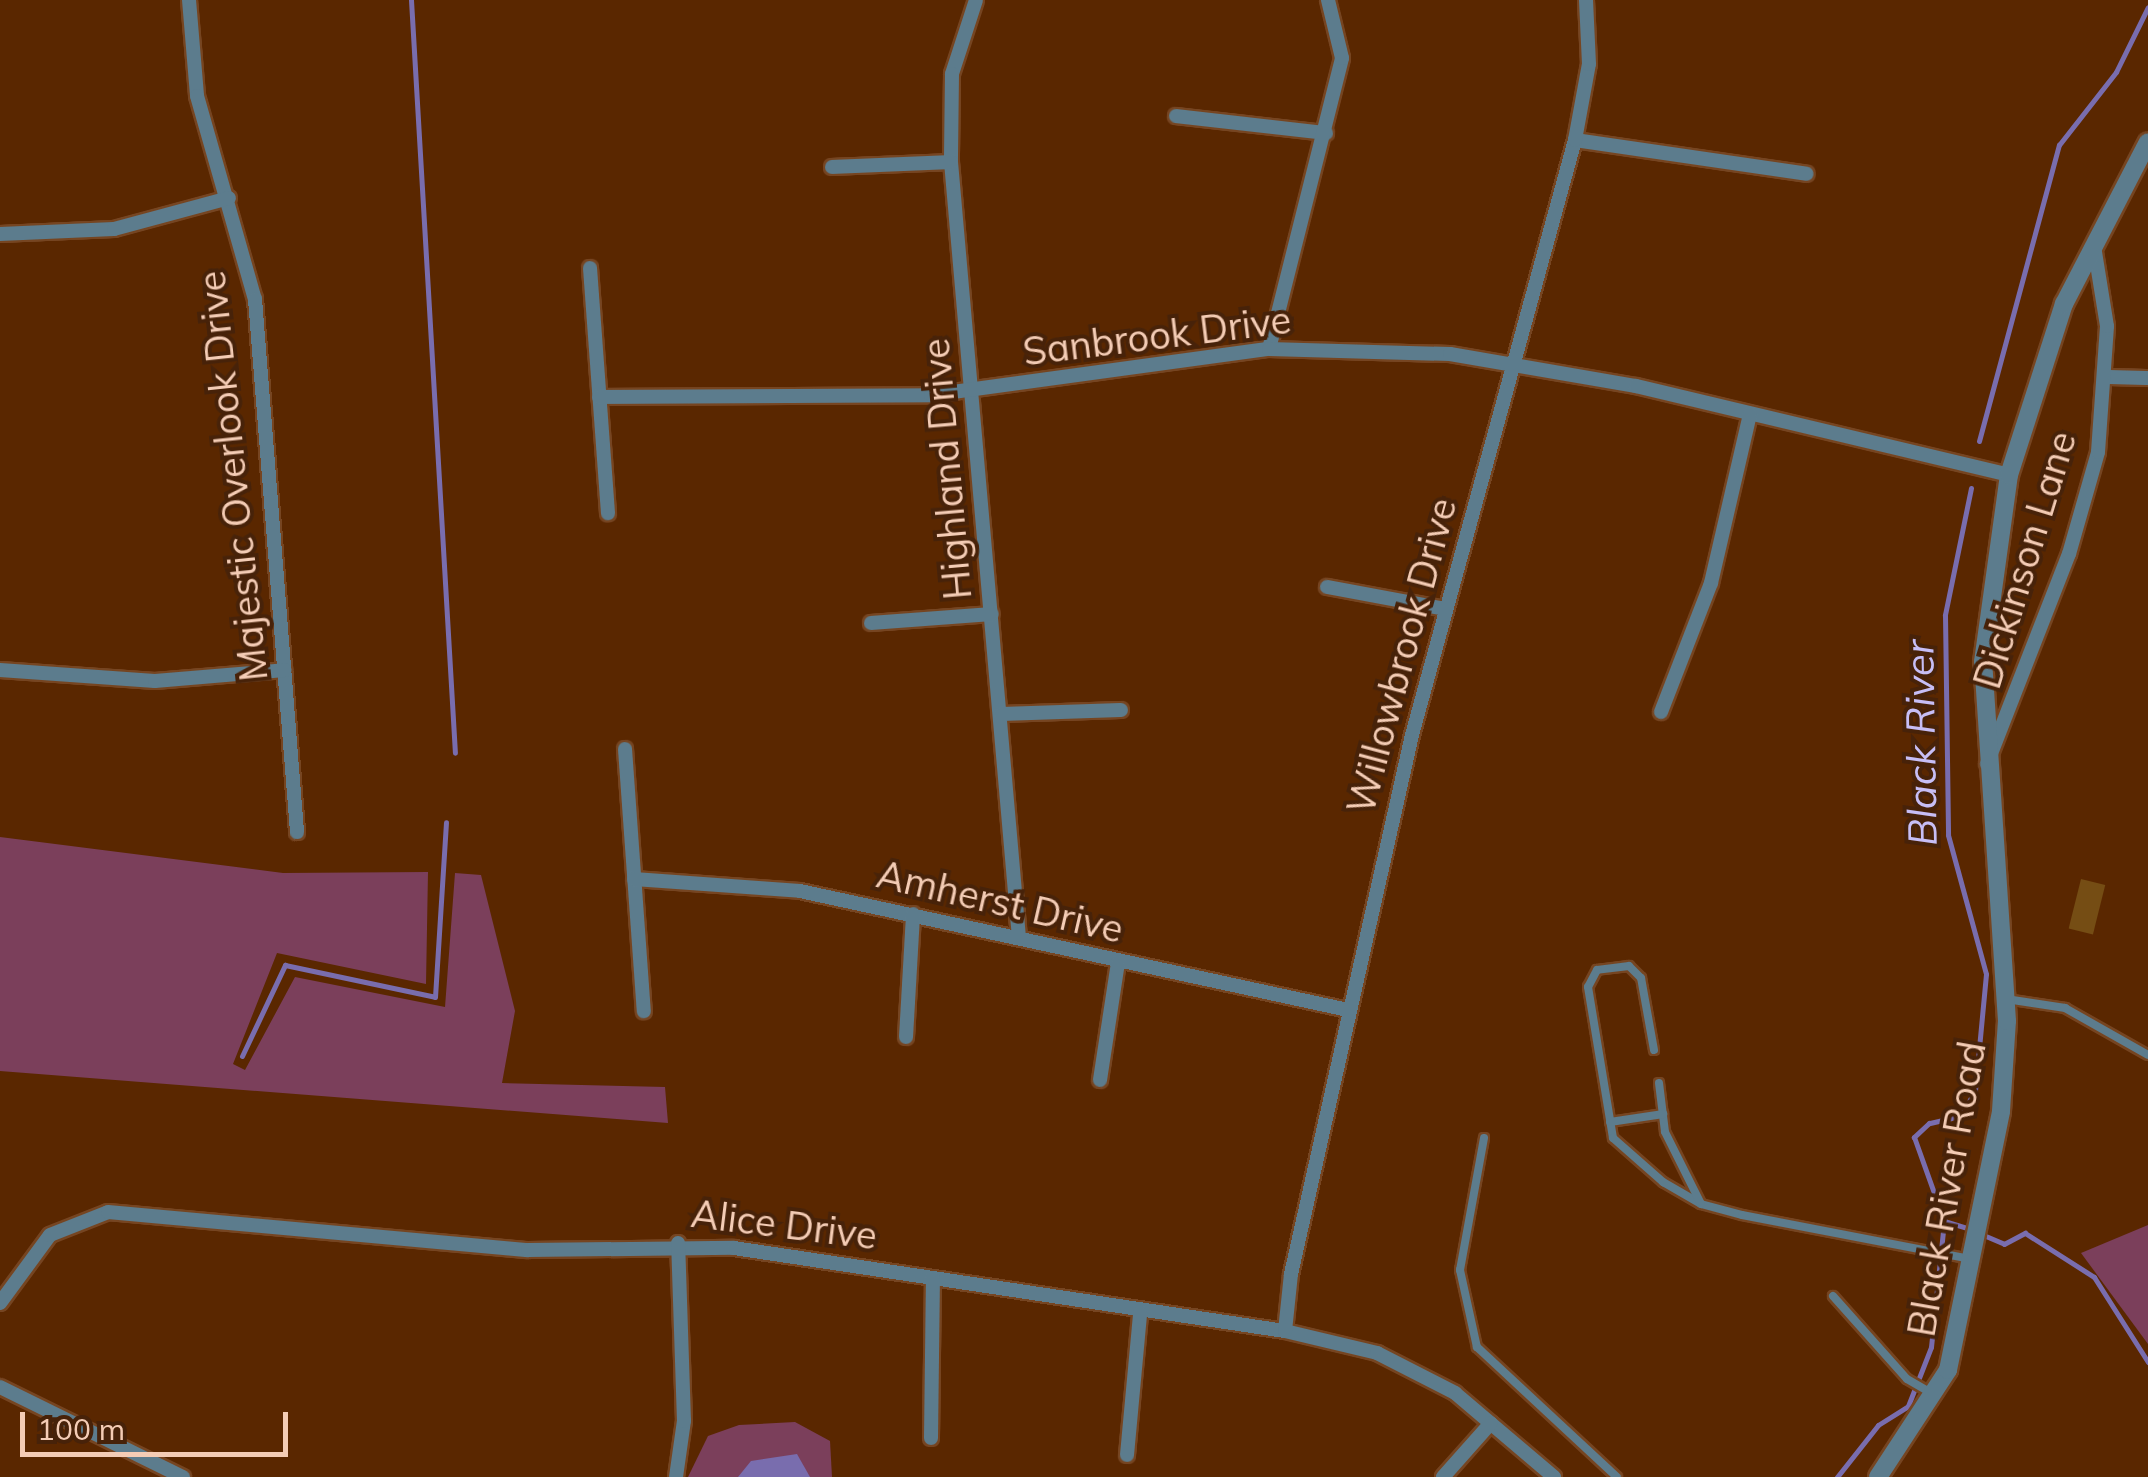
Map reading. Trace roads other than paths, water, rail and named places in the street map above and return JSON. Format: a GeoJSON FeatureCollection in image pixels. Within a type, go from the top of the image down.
{"type":"FeatureCollection","features":[{"type":"Feature","properties":{"kind":"street","name":"Majestic Overlook Drive"},"geometry":{"type":"LineString","coordinates":[[188,0],[197,96],[256,299],[297,832]]}},
{"type":"Feature","properties":{"kind":"street","name":"Highland Drive"},"geometry":{"type":"LineString","coordinates":[[976,0],[952,74],[952,162],[1019,937]]}},
{"type":"Feature","properties":{"kind":"street"},"geometry":{"type":"LineString","coordinates":[[1269,350],[1342,58],[1328,0]]}},
{"type":"Feature","properties":{"kind":"street","name":"Willowbrook Drive"},"geometry":{"type":"LineString","coordinates":[[1286,1331],[1290,1274],[1348,1010],[1446,609],[1574,140],[1590,54],[1586,0]]}},
{"type":"Feature","properties":{"kind":"street"},"geometry":{"type":"LineString","coordinates":[[1176,116],[1326,133]]}},
{"type":"Feature","properties":{"kind":"street"},"geometry":{"type":"LineString","coordinates":[[1574,140],[1806,174]]}},
{"type":"Feature","properties":{"kind":"street","name":"Black River Road"},"geometry":{"type":"LineString","coordinates":[[1878,1477],[1936,1396],[1974,1260],[2001,1112],[2006,1000],[1984,768],[1988,603],[2010,475],[2040,366],[2094,246],[2148,142]]}},
{"type":"Feature","properties":{"kind":"street"},"geometry":{"type":"LineString","coordinates":[[832,167],[952,162]]}},
{"type":"Feature","properties":{"kind":"street"},"geometry":{"type":"LineString","coordinates":[[0,234],[114,228],[228,198]]}},
{"type":"Feature","properties":{"kind":"street","name":"Dickinson Lane"},"geometry":{"type":"LineString","coordinates":[[1984,768],[2068,554],[2098,452],[2107,377],[2104,278],[2094,246]]}},
{"type":"Feature","properties":{"kind":"street"},"geometry":{"type":"LineString","coordinates":[[590,268],[608,513]]}},
{"type":"Feature","properties":{"kind":"street","name":"Sanbrook Drive"},"geometry":{"type":"LineString","coordinates":[[599,398],[974,392],[1269,350],[1514,363],[2010,475]]}},
{"type":"Feature","properties":{"kind":"street"},"geometry":{"type":"LineString","coordinates":[[2107,377],[2148,378]]}},
{"type":"Feature","properties":{"kind":"street"},"geometry":{"type":"LineString","coordinates":[[1660,712],[1711,583],[1750,414]]}},
{"type":"Feature","properties":{"kind":"street"},"geometry":{"type":"LineString","coordinates":[[1327,586],[1446,609]]}},
{"type":"Feature","properties":{"kind":"street"},"geometry":{"type":"LineString","coordinates":[[872,623],[992,614]]}},
{"type":"Feature","properties":{"kind":"street"},"geometry":{"type":"LineString","coordinates":[[0,670],[155,681],[285,670]]}},
{"type":"Feature","properties":{"kind":"street"},"geometry":{"type":"LineString","coordinates":[[1001,714],[1121,710]]}},
{"type":"Feature","properties":{"kind":"street"},"geometry":{"type":"LineString","coordinates":[[625,749],[644,1011]]}},
{"type":"Feature","properties":{"kind":"street","name":"Amherst Drive"},"geometry":{"type":"LineString","coordinates":[[634,879],[754,884],[913,914],[1348,1010]]}},
{"type":"Feature","properties":{"kind":"street"},"geometry":{"type":"LineString","coordinates":[[906,1038],[913,914]]}},
{"type":"Feature","properties":{"kind":"street"},"geometry":{"type":"LineString","coordinates":[[1100,1080],[1118,962]]}},
{"type":"Feature","properties":{"kind":"street","name":"Alice Drive"},"geometry":{"type":"LineString","coordinates":[[0,1302],[50,1235],[108,1212],[528,1250],[678,1243],[933,1278],[1140,1314],[1286,1331],[1377,1353],[1455,1393],[1554,1477]]}},
{"type":"Feature","properties":{"kind":"street"},"geometry":{"type":"LineString","coordinates":[[676,1477],[684,1421],[678,1243]]}},
{"type":"Feature","properties":{"kind":"street"},"geometry":{"type":"LineString","coordinates":[[931,1438],[933,1278]]}},
{"type":"Feature","properties":{"kind":"street"},"geometry":{"type":"LineString","coordinates":[[1127,1455],[1140,1314]]}},
{"type":"Feature","properties":{"kind":"street"},"geometry":{"type":"LineString","coordinates":[[0,1386],[183,1477]]}},
{"type":"Feature","properties":{"kind":"street"},"geometry":{"type":"LineString","coordinates":[[1443,1477],[1491,1422]]}},
{"type":"Feature","properties":{"kind":"lane"},"geometry":{"type":"LineString","coordinates":[[1654,1050],[1641,978],[1629,966],[1598,970],[1588,988],[1610,1122],[1626,1155],[1700,1204],[1974,1260]]}},
{"type":"Feature","properties":{"kind":"lane"},"geometry":{"type":"LineString","coordinates":[[2006,1000],[2080,1014],[2148,1055]]}},
{"type":"Feature","properties":{"kind":"lane"},"geometry":{"type":"LineString","coordinates":[[1659,1082],[1663,1114],[1700,1204]]}},
{"type":"Feature","properties":{"kind":"lane"},"geometry":{"type":"LineString","coordinates":[[1610,1122],[1663,1114]]}},
{"type":"Feature","properties":{"kind":"lane"},"geometry":{"type":"LineString","coordinates":[[1484,1138],[1460,1270],[1477,1347],[1617,1477]]}},
{"type":"Feature","properties":{"kind":"lane"},"geometry":{"type":"LineString","coordinates":[[1833,1296],[1906,1379],[1936,1396]]}},
{"type":"Feature","properties":{"kind":"waterway"},"geometry":{"type":"LineString","coordinates":[[411,0],[455,753]]}},
{"type":"Feature","properties":{"kind":"waterway","name":"Black River"},"geometry":{"type":"LineString","coordinates":[[1979,441],[2059,145],[2116,72],[2148,7]]}},
{"type":"Feature","properties":{"kind":"waterway","name":"Black River"},"geometry":{"type":"LineString","coordinates":[[1971,488],[1945,615],[1948,835],[1986,974],[1975,1091],[1960,1116],[1929,1123],[1914,1137],[1944,1221],[1971,1229]]}},
{"type":"Feature","properties":{"kind":"waterway"},"geometry":{"type":"LineString","coordinates":[[242,1056],[285,965],[435,997],[446,822]]}},
{"type":"Feature","properties":{"kind":"waterway"},"geometry":{"type":"LineString","coordinates":[[1837,1477],[1878,1425],[1908,1406],[1931,1347],[1944,1221]]}},
{"type":"Feature","properties":{"kind":"waterway","name":"Black River"},"geometry":{"type":"LineString","coordinates":[[1981,1234],[2004,1244],[2025,1233],[2094,1277],[2148,1362]]}}]}
